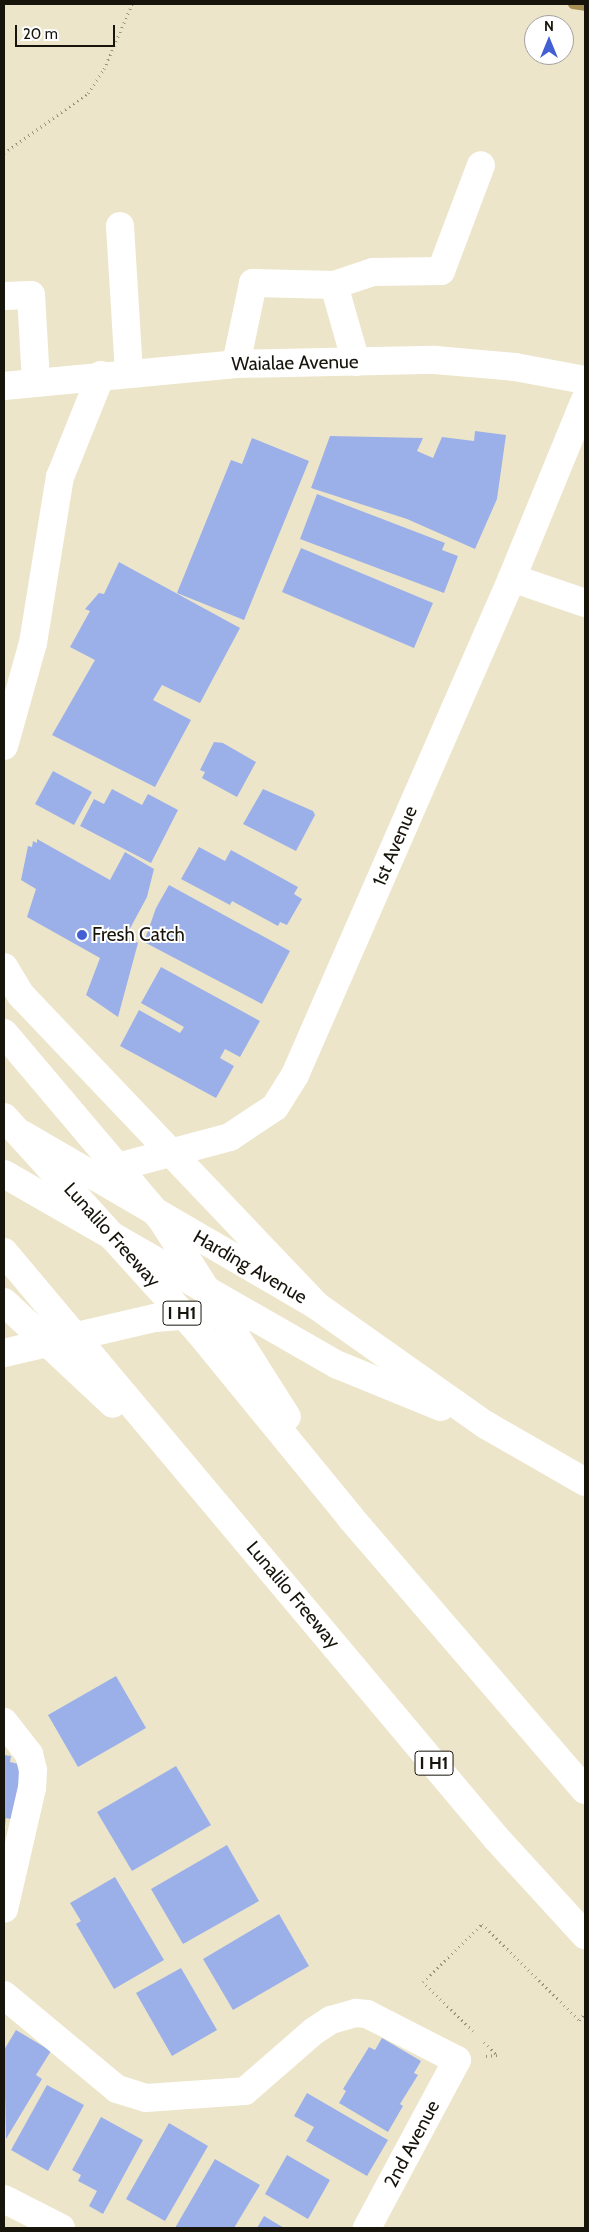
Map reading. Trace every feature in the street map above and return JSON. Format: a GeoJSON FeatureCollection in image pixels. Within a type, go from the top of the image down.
{"type":"FeatureCollection","features":[{"type":"Feature","properties":{"kind":"main road"},"geometry":{"type":"LineString","coordinates":[[236,364],[253,283],[334,284],[373,272],[441,271],[481,166]]}},
{"type":"Feature","properties":{"kind":"main road"},"geometry":{"type":"LineString","coordinates":[[120,226],[129,372]]}},
{"type":"Feature","properties":{"kind":"main road"},"geometry":{"type":"LineString","coordinates":[[334,284],[356,362]]}},
{"type":"Feature","properties":{"kind":"main road"},"geometry":{"type":"LineString","coordinates":[[4,296],[31,295],[36,382]]}},
{"type":"Feature","properties":{"kind":"main road","name":"Waialae Avenue"},"geometry":{"type":"LineString","coordinates":[[4,386],[129,372],[236,364],[443,360],[515,367],[585,380]]}},
{"type":"Feature","properties":{"kind":"main road"},"geometry":{"type":"LineString","coordinates":[[4,746],[33,643],[60,477],[101,375]]}},
{"type":"Feature","properties":{"kind":"main road","name":"1st Avenue"},"geometry":{"type":"LineString","coordinates":[[91,1174],[230,1137],[275,1107],[295,1075],[512,578],[585,400]]}},
{"type":"Feature","properties":{"kind":"main road"},"geometry":{"type":"LineString","coordinates":[[512,578],[585,603]]}},
{"type":"Feature","properties":{"kind":"main road"},"geometry":{"type":"LineString","coordinates":[[4,967],[20,994],[318,1306]]}},
{"type":"Feature","properties":{"kind":"main road"},"geometry":{"type":"LineString","coordinates":[[4,1033],[162,1220],[350,1517]]}},
{"type":"Feature","properties":{"kind":"main road","name":"Lunalilo Freeway"},"geometry":{"type":"LineString","coordinates":[[4,1117],[198,1331],[350,1517],[585,1790]]}},
{"type":"Feature","properties":{"kind":"main road","name":"Harding Avenue"},"geometry":{"type":"LineString","coordinates":[[4,1123],[318,1306],[486,1426],[585,1482]]}},
{"type":"Feature","properties":{"kind":"main road","name":"Harding Avenue"},"geometry":{"type":"LineString","coordinates":[[4,1174],[338,1365],[486,1426]]}},
{"type":"Feature","properties":{"kind":"main road","name":"Lunalilo Freeway"},"geometry":{"type":"LineString","coordinates":[[4,1252],[496,1838],[585,1935]]}},
{"type":"Feature","properties":{"kind":"main road"},"geometry":{"type":"LineString","coordinates":[[4,1302],[197,1480]]}},
{"type":"Feature","properties":{"kind":"main road"},"geometry":{"type":"LineString","coordinates":[[4,1353],[155,1318],[206,1314],[253,1317]]}},
{"type":"Feature","properties":{"kind":"main road"},"geometry":{"type":"LineString","coordinates":[[4,1722],[29,1754],[33,1770],[32,1788],[4,1909]]}},
{"type":"Feature","properties":{"kind":"main road"},"geometry":{"type":"LineString","coordinates":[[4,1995],[117,2088],[146,2098],[245,2091],[314,2031],[331,2020],[356,2013],[368,2014],[457,2060]]}},
{"type":"Feature","properties":{"kind":"main road","name":"2nd Avenue"},"geometry":{"type":"LineString","coordinates":[[367,2228],[457,2060]]}},
{"type":"Feature","properties":{"kind":"main road"},"geometry":{"type":"LineString","coordinates":[[4,2199],[61,2228]]}},
{"type":"Feature","properties":{"kind":"path"},"geometry":{"type":"LineString","coordinates":[[4,153],[88,93],[104,69],[132,4]]}},
{"type":"Feature","properties":{"kind":"path"},"geometry":{"type":"LineString","coordinates":[[457,2060],[497,2055],[423,1982],[482,1924],[579,2020],[585,2014]]}},
{"type":"Feature","properties":{"kind":"building"},"geometry":{"type":"Polygon","coordinates":[[[475,431],[506,435],[497,499],[475,549],[407,519],[311,488],[330,436],[423,438],[417,451],[433,458],[442,437],[474,441],[475,431]]]}},
{"type":"Feature","properties":{"kind":"building"},"geometry":{"type":"Polygon","coordinates":[[[252,438],[309,461],[244,620],[177,593],[231,460],[242,464],[252,438]]]}},
{"type":"Feature","properties":{"kind":"building"},"geometry":{"type":"Polygon","coordinates":[[[317,494],[445,543],[442,550],[458,556],[444,593],[300,539],[317,494]]]}},
{"type":"Feature","properties":{"kind":"building"},"geometry":{"type":"Polygon","coordinates":[[[301,548],[433,603],[414,648],[282,592],[301,548]]]}},
{"type":"Feature","properties":{"kind":"building"},"geometry":{"type":"Polygon","coordinates":[[[119,562],[240,628],[200,703],[162,685],[153,700],[191,720],[155,787],[52,735],[95,660],[70,647],[90,611],[85,609],[99,593],[104,594],[119,562]]]}},
{"type":"Feature","properties":{"kind":"building"},"geometry":{"type":"Polygon","coordinates":[[[214,742],[223,743],[256,762],[237,797],[202,778],[205,772],[200,770],[214,742]]]}},
{"type":"Feature","properties":{"kind":"building"},"geometry":{"type":"Polygon","coordinates":[[[53,771],[92,792],[74,825],[35,804],[53,771]]]}},
{"type":"Feature","properties":{"kind":"building"},"geometry":{"type":"Polygon","coordinates":[[[112,789],[142,805],[148,794],[178,810],[151,863],[80,826],[94,799],[104,804],[112,789]]]}},
{"type":"Feature","properties":{"kind":"building"},"geometry":{"type":"Polygon","coordinates":[[[263,789],[313,811],[315,815],[296,851],[243,824],[263,789]]]}},
{"type":"Feature","properties":{"kind":"building"},"geometry":{"type":"Polygon","coordinates":[[[37,839],[110,880],[125,852],[154,869],[147,897],[126,936],[138,943],[118,1017],[86,995],[100,958],[27,917],[36,889],[21,880],[28,846],[32,847],[33,841],[37,843],[37,839]]]}},
{"type":"Feature","properties":{"kind":"building"},"geometry":{"type":"Polygon","coordinates":[[[199,847],[225,861],[231,850],[298,887],[294,894],[302,899],[287,925],[280,922],[278,926],[232,901],[230,905],[181,879],[199,847]]]}},
{"type":"Feature","properties":{"kind":"building"},"geometry":{"type":"Polygon","coordinates":[[[169,885],[290,951],[262,1004],[144,942],[156,908],[169,885]]]}},
{"type":"Feature","properties":{"kind":"building"},"geometry":{"type":"Polygon","coordinates":[[[161,967],[260,1021],[240,1057],[225,1049],[220,1058],[234,1066],[216,1098],[120,1046],[139,1010],[180,1033],[184,1027],[141,1003],[161,967]]]}},
{"type":"Feature","properties":{"kind":"building"},"geometry":{"type":"Polygon","coordinates":[[[116,1676],[146,1728],[78,1767],[48,1715],[116,1676]]]}},
{"type":"Feature","properties":{"kind":"building"},"geometry":{"type":"Polygon","coordinates":[[[4,1755],[11,1756],[10,1762],[23,1765],[11,1819],[6,1818],[5,1826],[4,1755]]]}},
{"type":"Feature","properties":{"kind":"building"},"geometry":{"type":"Polygon","coordinates":[[[176,1766],[211,1825],[132,1871],[97,1812],[176,1766]]]}},
{"type":"Feature","properties":{"kind":"building"},"geometry":{"type":"Polygon","coordinates":[[[227,1845],[259,1901],[183,1944],[151,1889],[227,1845]]]}},
{"type":"Feature","properties":{"kind":"building"},"geometry":{"type":"Polygon","coordinates":[[[115,1877],[164,1960],[114,1989],[76,1924],[81,1921],[70,1903],[115,1877]]]}},
{"type":"Feature","properties":{"kind":"building"},"geometry":{"type":"Polygon","coordinates":[[[279,1914],[309,1966],[233,2010],[203,1959],[279,1914]]]}},
{"type":"Feature","properties":{"kind":"building"},"geometry":{"type":"Polygon","coordinates":[[[181,1968],[217,2030],[172,2056],[136,1993],[181,1968]]]}},
{"type":"Feature","properties":{"kind":"building"},"geometry":{"type":"Polygon","coordinates":[[[16,2030],[51,2051],[36,2075],[42,2079],[6,2139],[4,2050],[16,2030]]]}},
{"type":"Feature","properties":{"kind":"building"},"geometry":{"type":"Polygon","coordinates":[[[382,2038],[421,2061],[414,2073],[418,2075],[400,2104],[403,2106],[388,2132],[339,2103],[346,2091],[343,2089],[369,2047],[375,2050],[382,2038]]]}},
{"type":"Feature","properties":{"kind":"building"},"geometry":{"type":"Polygon","coordinates":[[[47,2085],[84,2105],[48,2171],[11,2150],[47,2085]]]}},
{"type":"Feature","properties":{"kind":"building"},"geometry":{"type":"Polygon","coordinates":[[[307,2093],[388,2140],[367,2176],[306,2141],[314,2127],[294,2116],[307,2093]]]}},
{"type":"Feature","properties":{"kind":"building"},"geometry":{"type":"Polygon","coordinates":[[[101,2117],[143,2140],[103,2214],[89,2206],[97,2191],[78,2181],[81,2175],[72,2170],[101,2117]]]}},
{"type":"Feature","properties":{"kind":"building"},"geometry":{"type":"Polygon","coordinates":[[[169,2123],[208,2146],[165,2221],[126,2199],[169,2123]]]}},
{"type":"Feature","properties":{"kind":"building"},"geometry":{"type":"Polygon","coordinates":[[[287,2155],[330,2180],[308,2219],[265,2194],[287,2155]]]}},
{"type":"Feature","properties":{"kind":"building"},"geometry":{"type":"Polygon","coordinates":[[[215,2159],[260,2185],[234,2228],[175,2228],[215,2159]]]}},
{"type":"Feature","properties":{"kind":"building"},"geometry":{"type":"Polygon","coordinates":[[[264,2216],[284,2228],[257,2228],[264,2216]]]}},
{"type":"Feature","properties":{"kind":"waterway"},"geometry":{"type":"LineString","coordinates":[[573,4],[585,6]]}},
{"type":"Feature","properties":{"kind":"place","name":"Fresh Catch"},"geometry":{"type":"Point","coordinates":[82,935]}}]}
